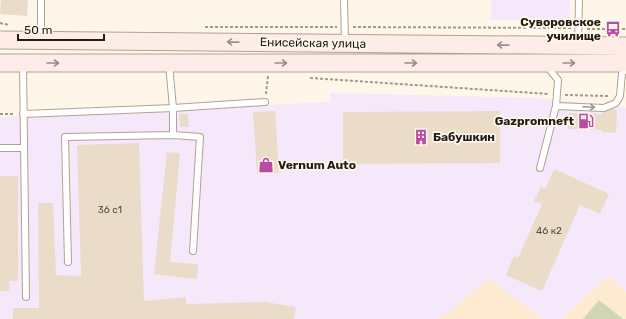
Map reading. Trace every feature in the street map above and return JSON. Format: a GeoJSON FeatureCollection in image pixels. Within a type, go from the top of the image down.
{"type":"FeatureCollection","features":[{"type":"Feature","properties":{"kind":"main road","name":"Енисейская улица"},"geometry":{"type":"LineString","coordinates":[[0,40],[345,36],[578,46],[626,46]]}},
{"type":"Feature","properties":{"kind":"main road","name":"Енисейская улица"},"geometry":{"type":"LineString","coordinates":[[0,63],[626,63]]}},
{"type":"Feature","properties":{"kind":"lane"},"geometry":{"type":"LineString","coordinates":[[41,0],[41,40]]}},
{"type":"Feature","properties":{"kind":"lane"},"geometry":{"type":"LineString","coordinates":[[344,0],[345,36]]}},
{"type":"Feature","properties":{"kind":"lane"},"geometry":{"type":"LineString","coordinates":[[578,46],[579,0]]}},
{"type":"Feature","properties":{"kind":"lane"},"geometry":{"type":"LineString","coordinates":[[23,63],[26,297]]}},
{"type":"Feature","properties":{"kind":"lane"},"geometry":{"type":"LineString","coordinates":[[169,63],[173,108],[173,135]]}},
{"type":"Feature","properties":{"kind":"lane"},"geometry":{"type":"LineString","coordinates":[[540,168],[558,95],[558,80],[544,63]]}},
{"type":"Feature","properties":{"kind":"lane"},"geometry":{"type":"LineString","coordinates":[[556,106],[604,108],[616,102],[620,96],[622,73],[626,69]]}},
{"type":"Feature","properties":{"kind":"lane"},"geometry":{"type":"LineString","coordinates":[[24,114],[173,108],[265,102]]}},
{"type":"Feature","properties":{"kind":"lane"},"geometry":{"type":"LineString","coordinates":[[68,262],[65,137],[173,135],[200,137],[193,252]]}},
{"type":"Feature","properties":{"kind":"lane"},"geometry":{"type":"LineString","coordinates":[[0,148],[24,148]]}},
{"type":"Feature","properties":{"kind":"path"},"geometry":{"type":"LineString","coordinates":[[0,23],[9,26]]}},
{"type":"Feature","properties":{"kind":"path"},"geometry":{"type":"LineString","coordinates":[[201,27],[345,36],[578,28],[626,29]]}},
{"type":"Feature","properties":{"kind":"path"},"geometry":{"type":"LineString","coordinates":[[265,102],[268,76]]}},
{"type":"Feature","properties":{"kind":"path"},"geometry":{"type":"LineString","coordinates":[[307,78],[558,95],[620,96]]}},
{"type":"Feature","properties":{"kind":"path"},"geometry":{"type":"LineString","coordinates":[[0,114],[24,114]]}},
{"type":"Feature","properties":{"kind":"shaded area"},"geometry":{"type":"Polygon","coordinates":[[[491,0],[570,0],[570,21],[491,20],[491,0]]]}},
{"type":"Feature","properties":{"kind":"shaded area"},"geometry":{"type":"Polygon","coordinates":[[[330,93],[538,98],[626,108],[626,292],[609,276],[561,319],[543,319],[489,279],[439,319],[0,319],[0,117],[330,102],[330,93]]]}},
{"type":"Feature","properties":{"kind":"shaded area"},"geometry":{"type":"Polygon","coordinates":[[[609,276],[626,292],[626,319],[561,319],[609,276]]]}},
{"type":"Feature","properties":{"kind":"shaded area"},"geometry":{"type":"Polygon","coordinates":[[[489,278],[543,319],[439,319],[489,278]]]}},
{"type":"Feature","properties":{"kind":"green space"},"geometry":{"type":"Polygon","coordinates":[[[599,300],[623,319],[583,319],[599,300]]]}},
{"type":"Feature","properties":{"kind":"building"},"geometry":{"type":"Polygon","coordinates":[[[1,0],[28,0],[27,16],[0,14],[1,0]]]}},
{"type":"Feature","properties":{"kind":"building"},"geometry":{"type":"Polygon","coordinates":[[[612,109],[617,110],[616,133],[602,132],[602,130],[568,129],[569,113],[603,114],[603,112],[612,109]]]}},
{"type":"Feature","properties":{"kind":"building"},"geometry":{"type":"Polygon","coordinates":[[[275,111],[279,173],[257,174],[253,112],[275,111]]]}},
{"type":"Feature","properties":{"kind":"building","name":"Бабушкин"},"geometry":{"type":"Polygon","coordinates":[[[500,111],[500,163],[343,164],[343,112],[500,111]]]}},
{"type":"Feature","properties":{"kind":"building"},"geometry":{"type":"Polygon","coordinates":[[[179,114],[188,114],[189,127],[180,127],[179,114]]]}},
{"type":"Feature","properties":{"kind":"building"},"geometry":{"type":"Polygon","coordinates":[[[139,143],[144,301],[186,297],[186,304],[265,302],[296,307],[294,319],[13,319],[13,308],[39,308],[38,203],[53,203],[56,275],[81,276],[77,145],[139,143]]]}},
{"type":"Feature","properties":{"kind":"building"},"geometry":{"type":"Polygon","coordinates":[[[167,152],[180,153],[170,262],[198,264],[197,279],[154,274],[167,152]]]}},
{"type":"Feature","properties":{"kind":"building"},"geometry":{"type":"Polygon","coordinates":[[[554,169],[609,194],[600,214],[580,205],[542,291],[506,275],[514,256],[518,258],[542,204],[534,201],[541,187],[545,189],[554,169]]]}},
{"type":"Feature","properties":{"kind":"building"},"geometry":{"type":"Polygon","coordinates":[[[0,176],[18,176],[18,281],[9,281],[10,291],[0,291],[0,176]]]}},
{"type":"Feature","properties":{"kind":"place","name":"Суворовское училище"},"geometry":{"type":"Point","coordinates":[613,29]}},
{"type":"Feature","properties":{"kind":"place","name":"Gazpromneft"},"geometry":{"type":"Point","coordinates":[586,121]}},
{"type":"Feature","properties":{"kind":"place","name":"Бабушкин"},"geometry":{"type":"Point","coordinates":[421,137]}},
{"type":"Feature","properties":{"kind":"place","name":"Vernum Auto"},"geometry":{"type":"Point","coordinates":[266,165]}}]}
